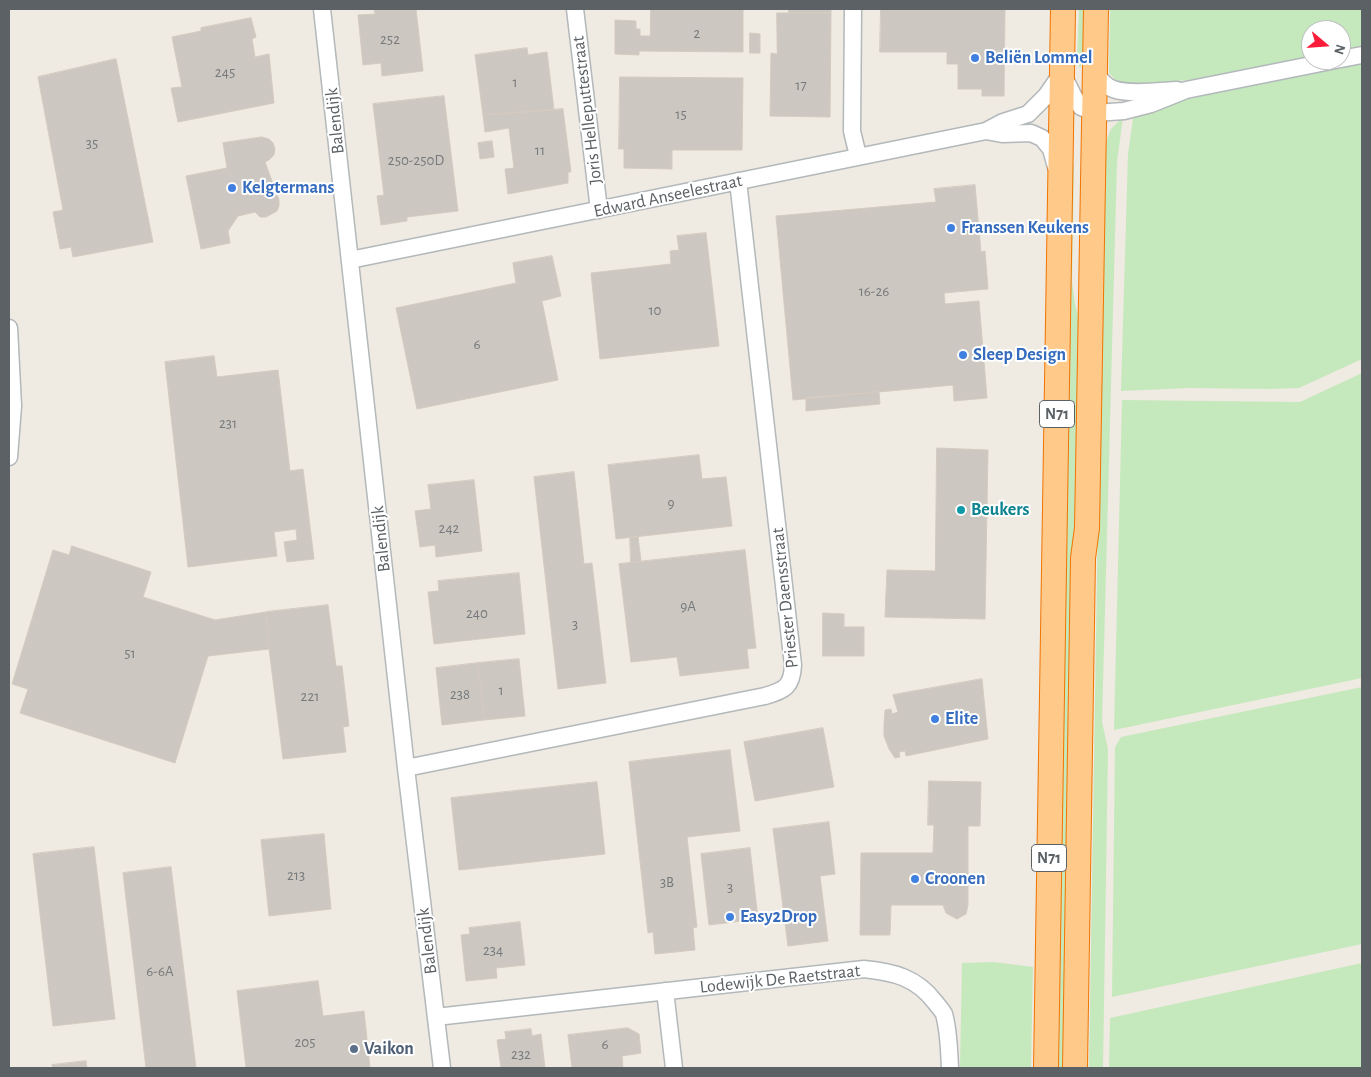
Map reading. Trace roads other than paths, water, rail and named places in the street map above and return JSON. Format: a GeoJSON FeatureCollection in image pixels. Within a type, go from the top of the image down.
{"type":"FeatureCollection","features":[{"type":"Feature","properties":{"kind":"highway","name":"N71"},"geometry":{"type":"LineString","coordinates":[[1046,1068],[1063,9]]}},
{"type":"Feature","properties":{"kind":"highway","name":"N71"},"geometry":{"type":"LineString","coordinates":[[1075,1068],[1083,558],[1087,528],[1096,9]]}},
{"type":"Feature","properties":{"kind":"street","name":"Balendijk"},"geometry":{"type":"LineString","coordinates":[[322,9],[406,768],[442,1068]]}},
{"type":"Feature","properties":{"kind":"street","name":"Joris Helleputtestraat"},"geometry":{"type":"LineString","coordinates":[[575,9],[599,210]]}},
{"type":"Feature","properties":{"kind":"street"},"geometry":{"type":"LineString","coordinates":[[852,9],[852,131],[858,156]]}},
{"type":"Feature","properties":{"kind":"street"},"geometry":{"type":"LineString","coordinates":[[1096,73],[1102,82],[1112,89],[1126,92],[1186,90],[1301,67]]}},
{"type":"Feature","properties":{"kind":"street","name":"Edward Anseelestraat"},"geometry":{"type":"LineString","coordinates":[[350,260],[986,131],[1003,122],[1028,114],[1046,96],[1062,73]]}},
{"type":"Feature","properties":{"kind":"street"},"geometry":{"type":"LineString","coordinates":[[1062,73],[1081,107],[1095,113],[1124,111],[1151,104],[1186,90]]}},
{"type":"Feature","properties":{"kind":"street"},"geometry":{"type":"LineString","coordinates":[[1094,148],[1098,134],[1105,123],[1124,111]]}},
{"type":"Feature","properties":{"kind":"street","name":"Edward Anseelestraat"},"geometry":{"type":"LineString","coordinates":[[986,131],[1002,134],[1031,134],[1042,138],[1050,149],[1061,182]]}},
{"type":"Feature","properties":{"kind":"street","name":"Priester Daensstraat"},"geometry":{"type":"LineString","coordinates":[[406,768],[765,696],[780,691],[789,684],[793,677],[794,665],[738,181]]}},
{"type":"Feature","properties":{"kind":"street"},"geometry":{"type":"LineString","coordinates":[[9,328],[13,406],[9,457]]}},
{"type":"Feature","properties":{"kind":"street","name":"Lodewijk De Raetstraat"},"geometry":{"type":"LineString","coordinates":[[436,1017],[864,969],[887,971],[908,978],[931,996],[943,1012],[948,1039],[950,1068]]}},
{"type":"Feature","properties":{"kind":"street"},"geometry":{"type":"LineString","coordinates":[[665,991],[674,1068]]}},
{"type":"Feature","properties":{"kind":"place","name":"Beliën Lommel"},"geometry":{"type":"Point","coordinates":[975,58]}},
{"type":"Feature","properties":{"kind":"place","name":"Kelgtermans"},"geometry":{"type":"Point","coordinates":[232,188]}},
{"type":"Feature","properties":{"kind":"place","name":"Franssen Keukens"},"geometry":{"type":"Point","coordinates":[951,228]}},
{"type":"Feature","properties":{"kind":"place","name":"Sleep Design"},"geometry":{"type":"Point","coordinates":[963,355]}},
{"type":"Feature","properties":{"kind":"place","name":"Beukers"},"geometry":{"type":"Point","coordinates":[961,510]}},
{"type":"Feature","properties":{"kind":"place","name":"Elite"},"geometry":{"type":"Point","coordinates":[935,719]}},
{"type":"Feature","properties":{"kind":"place","name":"Croonen"},"geometry":{"type":"Point","coordinates":[915,879]}},
{"type":"Feature","properties":{"kind":"place","name":"Easy2Drop"},"geometry":{"type":"Point","coordinates":[730,917]}},
{"type":"Feature","properties":{"kind":"place","name":"Vaikon"},"geometry":{"type":"Point","coordinates":[354,1049]}}]}
